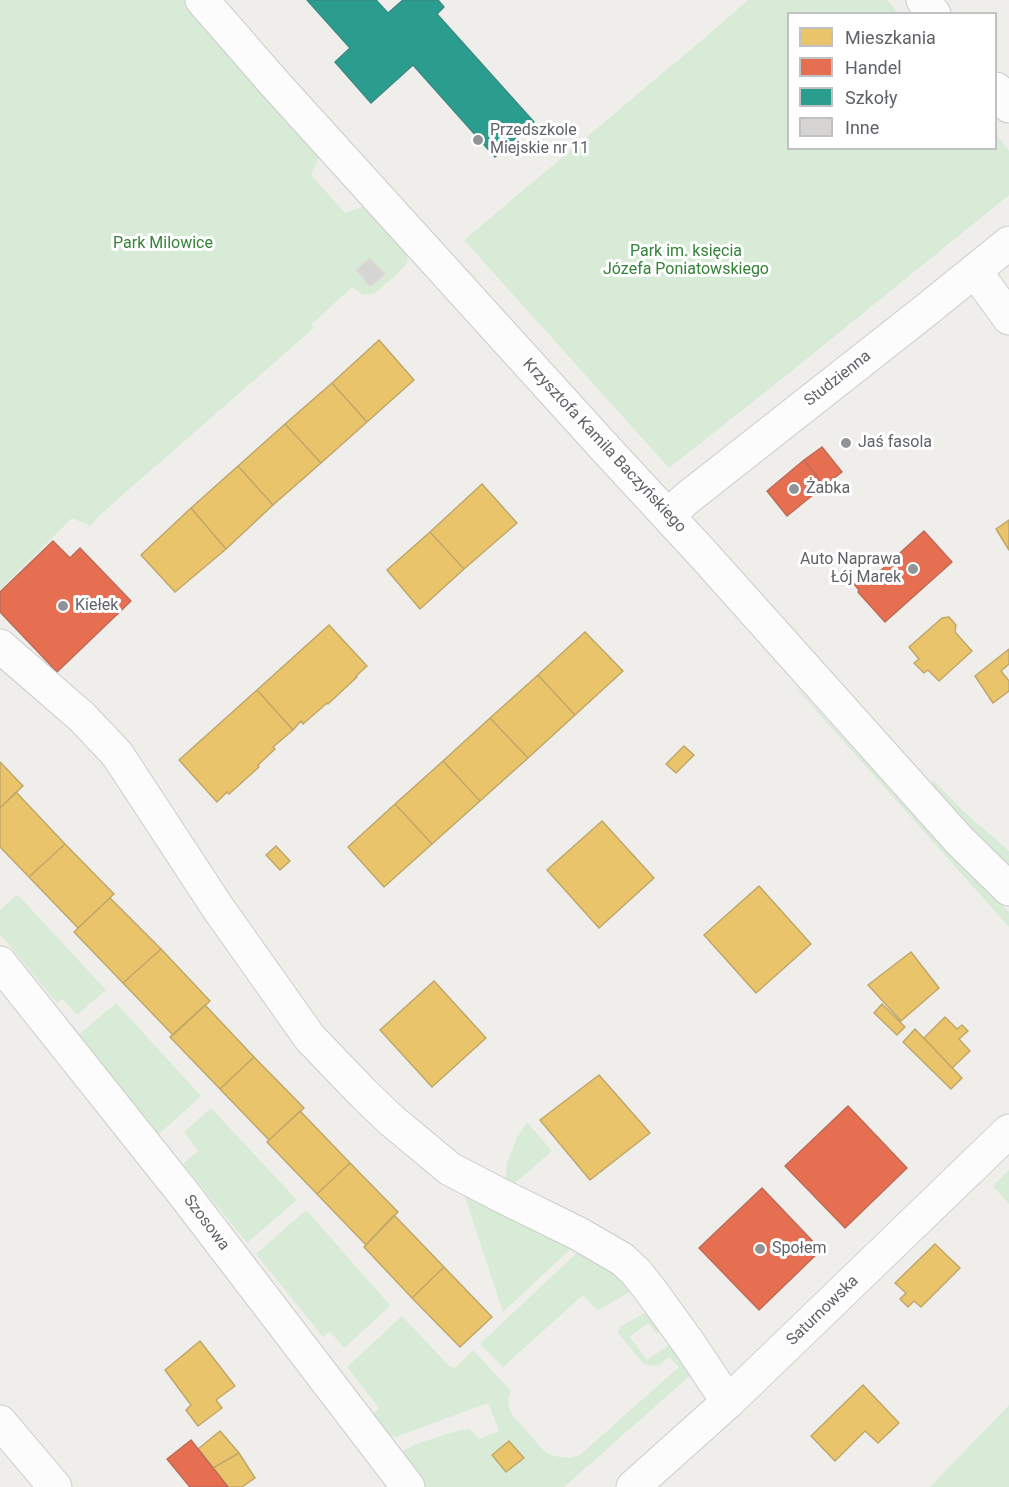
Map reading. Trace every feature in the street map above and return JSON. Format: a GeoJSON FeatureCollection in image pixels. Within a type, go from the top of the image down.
{"type":"FeatureCollection","features":[{"type":"Feature","properties":{"kind":"street","name":"Krzysztofa Kamila Baczyńskiego"},"geometry":{"type":"LineString","coordinates":[[202,0],[276,85],[668,516],[958,840],[1009,889]]}},
{"type":"Feature","properties":{"kind":"street"},"geometry":{"type":"LineString","coordinates":[[923,0],[932,12]]}},
{"type":"Feature","properties":{"kind":"street"},"geometry":{"type":"LineString","coordinates":[[997,90],[1009,106]]}},
{"type":"Feature","properties":{"kind":"street","name":"Studzienna"},"geometry":{"type":"LineString","coordinates":[[668,516],[686,499],[1009,243]]}},
{"type":"Feature","properties":{"kind":"street"},"geometry":{"type":"LineString","coordinates":[[975,271],[1009,318]]}},
{"type":"Feature","properties":{"kind":"street"},"geometry":{"type":"LineString","coordinates":[[2,651],[82,717],[117,754],[218,908],[310,1038],[363,1093],[391,1120],[450,1168],[579,1234],[622,1259],[651,1291],[728,1402]]}},
{"type":"Feature","properties":{"kind":"street","name":"Szosowa"},"geometry":{"type":"LineString","coordinates":[[0,963],[184,1194],[408,1487]]}},
{"type":"Feature","properties":{"kind":"street","name":"Saturnowska"},"geometry":{"type":"LineString","coordinates":[[633,1487],[728,1402],[1009,1131]]}},
{"type":"Feature","properties":{"kind":"street"},"geometry":{"type":"LineString","coordinates":[[0,1422],[55,1487]]}},
{"type":"Feature","properties":{"kind":"green space","name":"Park Milowice"},"geometry":{"type":"Polygon","coordinates":[[[0,0],[185,0],[320,156],[311,175],[345,213],[366,205],[408,253],[407,263],[375,293],[363,295],[352,287],[311,325],[314,328],[103,512],[90,526],[72,518],[0,590],[0,0]]]}},
{"type":"Feature","properties":{"kind":"green space","name":"Park im. księcia Józefa Poniatowskiego"},"geometry":{"type":"Polygon","coordinates":[[[748,0],[887,0],[897,12],[787,12],[787,150],[997,150],[997,135],[1009,151],[1009,195],[669,468],[464,240],[748,0]]]}},
{"type":"Feature","properties":{"kind":"green space"},"geometry":{"type":"Polygon","coordinates":[[[796,688],[951,856],[1009,912],[1009,927],[796,688]]]}},
{"type":"Feature","properties":{"kind":"green space"},"geometry":{"type":"Polygon","coordinates":[[[934,781],[963,811],[1009,851],[1009,868],[930,785],[934,781]]]}},
{"type":"Feature","properties":{"kind":"green space"},"geometry":{"type":"Polygon","coordinates":[[[15,896],[19,896],[106,990],[77,1015],[63,999],[57,1003],[0,934],[0,910],[15,896]]]}},
{"type":"Feature","properties":{"kind":"green space"},"geometry":{"type":"Polygon","coordinates":[[[116,1003],[201,1096],[159,1134],[79,1036],[116,1003]]]}},
{"type":"Feature","properties":{"kind":"green space"},"geometry":{"type":"Polygon","coordinates":[[[211,1108],[297,1200],[247,1243],[183,1164],[198,1151],[184,1132],[211,1108]]]}},
{"type":"Feature","properties":{"kind":"green space"},"geometry":{"type":"Polygon","coordinates":[[[527,1122],[552,1151],[507,1190],[507,1163],[517,1138],[527,1122]]]}},
{"type":"Feature","properties":{"kind":"green space"},"geometry":{"type":"Polygon","coordinates":[[[1009,1170],[1009,1204],[993,1186],[1009,1170]]]}},
{"type":"Feature","properties":{"kind":"green space"},"geometry":{"type":"Polygon","coordinates":[[[460,1182],[578,1242],[503,1312],[460,1182]]]}},
{"type":"Feature","properties":{"kind":"green space"},"geometry":{"type":"Polygon","coordinates":[[[305,1211],[389,1304],[388,1308],[344,1348],[330,1331],[323,1337],[256,1254],[305,1211]]]}},
{"type":"Feature","properties":{"kind":"green space"},"geometry":{"type":"Polygon","coordinates":[[[585,1245],[613,1265],[631,1291],[599,1310],[583,1295],[503,1367],[480,1344],[585,1245]]]}},
{"type":"Feature","properties":{"kind":"green space"},"geometry":{"type":"Polygon","coordinates":[[[651,1312],[663,1328],[657,1334],[648,1323],[630,1337],[647,1360],[669,1345],[667,1341],[694,1372],[564,1487],[417,1487],[400,1456],[403,1451],[416,1444],[457,1431],[470,1429],[479,1439],[499,1431],[488,1403],[392,1437],[372,1415],[379,1408],[347,1367],[402,1316],[450,1367],[455,1368],[473,1350],[511,1391],[508,1399],[513,1416],[544,1451],[553,1456],[570,1458],[580,1455],[679,1367],[669,1357],[660,1365],[644,1364],[618,1333],[620,1327],[644,1313],[651,1312]]]}},
{"type":"Feature","properties":{"kind":"green space"},"geometry":{"type":"Polygon","coordinates":[[[1009,1405],[1009,1487],[930,1487],[1009,1405]]]}},
{"type":"Feature","properties":{"kind":"building: Mieszkania"},"geometry":{"type":"Polygon","coordinates":[[[379,340],[414,380],[367,422],[332,383],[379,340]]]}},
{"type":"Feature","properties":{"kind":"building: Mieszkania"},"geometry":{"type":"Polygon","coordinates":[[[332,383],[367,422],[321,463],[285,424],[332,383]]]}},
{"type":"Feature","properties":{"kind":"building: Mieszkania"},"geometry":{"type":"Polygon","coordinates":[[[285,424],[321,463],[273,505],[238,466],[285,424]]]}},
{"type":"Feature","properties":{"kind":"building: Mieszkania"},"geometry":{"type":"Polygon","coordinates":[[[238,466],[273,505],[226,549],[191,508],[238,466]]]}},
{"type":"Feature","properties":{"kind":"building: Mieszkania"},"geometry":{"type":"Polygon","coordinates":[[[482,484],[517,523],[464,569],[430,532],[482,484]]]}},
{"type":"Feature","properties":{"kind":"building: Mieszkania"},"geometry":{"type":"Polygon","coordinates":[[[191,508],[226,549],[175,592],[141,555],[191,508]]]}},
{"type":"Feature","properties":{"kind":"building: Mieszkania"},"geometry":{"type":"Polygon","coordinates":[[[1009,520],[1009,550],[996,529],[1009,520]]]}},
{"type":"Feature","properties":{"kind":"building: Mieszkania"},"geometry":{"type":"Polygon","coordinates":[[[430,532],[464,569],[420,609],[387,570],[430,532]]]}},
{"type":"Feature","properties":{"kind":"building: Mieszkania"},"geometry":{"type":"Polygon","coordinates":[[[949,617],[956,625],[955,632],[972,651],[939,681],[928,670],[924,673],[914,663],[919,659],[909,647],[942,618],[949,617]]]}},
{"type":"Feature","properties":{"kind":"building: Mieszkania"},"geometry":{"type":"Polygon","coordinates":[[[329,625],[367,666],[328,704],[303,724],[301,721],[293,730],[257,690],[329,625]]]}},
{"type":"Feature","properties":{"kind":"building: Mieszkania"},"geometry":{"type":"Polygon","coordinates":[[[585,632],[623,671],[575,715],[538,675],[585,632]]]}},
{"type":"Feature","properties":{"kind":"building: Mieszkania"},"geometry":{"type":"Polygon","coordinates":[[[1009,649],[1009,664],[1001,671],[1009,681],[1009,691],[993,703],[975,676],[1009,649]]]}},
{"type":"Feature","properties":{"kind":"building: Mieszkania"},"geometry":{"type":"Polygon","coordinates":[[[538,675],[575,715],[528,758],[490,718],[538,675]]]}},
{"type":"Feature","properties":{"kind":"building: Mieszkania"},"geometry":{"type":"Polygon","coordinates":[[[257,690],[293,730],[273,747],[275,749],[258,765],[259,767],[217,802],[179,760],[257,690]]]}},
{"type":"Feature","properties":{"kind":"building: Mieszkania"},"geometry":{"type":"Polygon","coordinates":[[[490,718],[528,758],[480,801],[443,761],[490,718]]]}},
{"type":"Feature","properties":{"kind":"building: Mieszkania"},"geometry":{"type":"Polygon","coordinates":[[[684,746],[694,755],[676,773],[666,764],[684,746]]]}},
{"type":"Feature","properties":{"kind":"building: Mieszkania"},"geometry":{"type":"Polygon","coordinates":[[[443,761],[480,801],[432,844],[395,804],[443,761]]]}},
{"type":"Feature","properties":{"kind":"building: Mieszkania"},"geometry":{"type":"Polygon","coordinates":[[[0,762],[23,786],[0,808],[0,762]]]}},
{"type":"Feature","properties":{"kind":"building: Mieszkania"},"geometry":{"type":"Polygon","coordinates":[[[16,792],[65,844],[29,877],[0,847],[0,808],[16,792]]]}},
{"type":"Feature","properties":{"kind":"building: Mieszkania"},"geometry":{"type":"Polygon","coordinates":[[[395,804],[432,844],[384,887],[348,847],[395,804]]]}},
{"type":"Feature","properties":{"kind":"building: Mieszkania"},"geometry":{"type":"Polygon","coordinates":[[[602,821],[654,878],[599,928],[547,870],[602,821]]]}},
{"type":"Feature","properties":{"kind":"building: Mieszkania"},"geometry":{"type":"Polygon","coordinates":[[[65,844],[114,894],[78,928],[29,877],[65,844]]]}},
{"type":"Feature","properties":{"kind":"building: Mieszkania"},"geometry":{"type":"Polygon","coordinates":[[[276,846],[290,861],[280,870],[266,855],[276,846]]]}},
{"type":"Feature","properties":{"kind":"building: Mieszkania"},"geometry":{"type":"Polygon","coordinates":[[[759,886],[811,944],[756,993],[704,935],[759,886]]]}},
{"type":"Feature","properties":{"kind":"building: Mieszkania"},"geometry":{"type":"Polygon","coordinates":[[[110,898],[161,949],[123,983],[74,932],[110,898]]]}},
{"type":"Feature","properties":{"kind":"building: Mieszkania"},"geometry":{"type":"Polygon","coordinates":[[[161,949],[210,1001],[173,1035],[123,983],[161,949]]]}},
{"type":"Feature","properties":{"kind":"building: Mieszkania"},"geometry":{"type":"Polygon","coordinates":[[[911,952],[939,988],[901,1021],[868,985],[911,952]]]}},
{"type":"Feature","properties":{"kind":"building: Mieszkania"},"geometry":{"type":"Polygon","coordinates":[[[434,981],[486,1038],[432,1087],[380,1030],[434,981]]]}},
{"type":"Feature","properties":{"kind":"building: Mieszkania"},"geometry":{"type":"Polygon","coordinates":[[[882,1004],[905,1027],[897,1035],[874,1013],[882,1004]]]}},
{"type":"Feature","properties":{"kind":"building: Mieszkania"},"geometry":{"type":"Polygon","coordinates":[[[205,1005],[254,1057],[220,1089],[170,1037],[205,1005]]]}},
{"type":"Feature","properties":{"kind":"building: Mieszkania"},"geometry":{"type":"Polygon","coordinates":[[[945,1017],[957,1029],[962,1025],[968,1031],[959,1039],[970,1051],[952,1068],[924,1038],[945,1017]]]}},
{"type":"Feature","properties":{"kind":"building: Mieszkania"},"geometry":{"type":"Polygon","coordinates":[[[915,1029],[962,1078],[951,1089],[903,1042],[915,1029]]]}},
{"type":"Feature","properties":{"kind":"building: Mieszkania"},"geometry":{"type":"Polygon","coordinates":[[[254,1057],[304,1108],[269,1140],[220,1089],[254,1057]]]}},
{"type":"Feature","properties":{"kind":"building: Mieszkania"},"geometry":{"type":"Polygon","coordinates":[[[599,1075],[650,1133],[590,1180],[540,1120],[599,1075]]]}},
{"type":"Feature","properties":{"kind":"building: Mieszkania"},"geometry":{"type":"Polygon","coordinates":[[[300,1111],[350,1163],[317,1194],[267,1142],[300,1111]]]}},
{"type":"Feature","properties":{"kind":"building: Mieszkania"},"geometry":{"type":"Polygon","coordinates":[[[350,1163],[398,1212],[366,1245],[317,1194],[350,1163]]]}},
{"type":"Feature","properties":{"kind":"building: Mieszkania"},"geometry":{"type":"Polygon","coordinates":[[[394,1215],[444,1267],[412,1298],[364,1247],[394,1215]]]}},
{"type":"Feature","properties":{"kind":"building: Mieszkania"},"geometry":{"type":"Polygon","coordinates":[[[935,1244],[960,1268],[921,1307],[914,1301],[908,1307],[900,1299],[906,1293],[895,1283],[935,1244]]]}},
{"type":"Feature","properties":{"kind":"building: Mieszkania"},"geometry":{"type":"Polygon","coordinates":[[[444,1267],[492,1317],[460,1347],[412,1298],[444,1267]]]}},
{"type":"Feature","properties":{"kind":"building: Mieszkania"},"geometry":{"type":"Polygon","coordinates":[[[200,1341],[235,1386],[216,1400],[222,1408],[198,1426],[186,1410],[191,1405],[165,1370],[200,1341]]]}},
{"type":"Feature","properties":{"kind":"building: Mieszkania"},"geometry":{"type":"Polygon","coordinates":[[[863,1385],[899,1423],[878,1443],[865,1431],[835,1461],[811,1436],[863,1385]]]}},
{"type":"Feature","properties":{"kind":"building: Mieszkania"},"geometry":{"type":"Polygon","coordinates":[[[220,1431],[239,1453],[213,1468],[198,1449],[220,1431]]]}},
{"type":"Feature","properties":{"kind":"building: Mieszkania"},"geometry":{"type":"Polygon","coordinates":[[[509,1441],[524,1458],[506,1472],[492,1455],[509,1441]]]}},
{"type":"Feature","properties":{"kind":"building: Mieszkania"},"geometry":{"type":"Polygon","coordinates":[[[239,1453],[255,1478],[242,1487],[228,1487],[213,1468],[239,1453]]]}},
{"type":"Feature","properties":{"kind":"building: Handel"},"geometry":{"type":"Polygon","coordinates":[[[822,447],[842,472],[824,486],[804,460],[822,447]]]}},
{"type":"Feature","properties":{"kind":"building: Handel"},"geometry":{"type":"Polygon","coordinates":[[[804,460],[824,486],[787,516],[767,491],[804,460]]]}},
{"type":"Feature","properties":{"kind":"building: Handel","name":"Auto Naprawa Łój Marek"},"geometry":{"type":"Polygon","coordinates":[[[924,531],[952,562],[885,622],[858,592],[854,584],[862,577],[867,583],[924,531]]]}},
{"type":"Feature","properties":{"kind":"building: Handel","name":"Kiełek"},"geometry":{"type":"Polygon","coordinates":[[[53,541],[70,558],[80,548],[131,601],[57,672],[0,612],[0,592],[53,541]]]}},
{"type":"Feature","properties":{"kind":"building: Handel"},"geometry":{"type":"Polygon","coordinates":[[[848,1106],[907,1168],[845,1228],[785,1166],[848,1106]]]}},
{"type":"Feature","properties":{"kind":"building: Handel","name":"Społem"},"geometry":{"type":"Polygon","coordinates":[[[762,1188],[821,1250],[759,1310],[699,1248],[762,1188]]]}},
{"type":"Feature","properties":{"kind":"building: Handel"},"geometry":{"type":"Polygon","coordinates":[[[191,1440],[228,1487],[190,1487],[167,1459],[191,1440]]]}},
{"type":"Feature","properties":{"kind":"building: Szkoły"},"geometry":{"type":"Polygon","coordinates":[[[307,0],[376,0],[388,13],[403,0],[438,0],[444,7],[437,14],[534,122],[495,157],[413,65],[371,103],[335,62],[350,48],[307,0]]]}},
{"type":"Feature","properties":{"kind":"building: Inne"},"geometry":{"type":"Polygon","coordinates":[[[370,258],[385,274],[370,287],[356,270],[370,258]]]}},
{"type":"Feature","properties":{"kind":"place","name":"Przedszkole Miejskie nr 11"},"geometry":{"type":"Point","coordinates":[478,140]}},
{"type":"Feature","properties":{"kind":"place","name":"Jaś fasola"},"geometry":{"type":"Point","coordinates":[846,443]}},
{"type":"Feature","properties":{"kind":"place","name":"Żabka"},"geometry":{"type":"Point","coordinates":[794,489]}},
{"type":"Feature","properties":{"kind":"place","name":"Auto Naprawa Łój Marek"},"geometry":{"type":"Point","coordinates":[913,569]}},
{"type":"Feature","properties":{"kind":"place","name":"Kiełek"},"geometry":{"type":"Point","coordinates":[63,606]}},
{"type":"Feature","properties":{"kind":"place","name":"Społem"},"geometry":{"type":"Point","coordinates":[760,1249]}}]}
